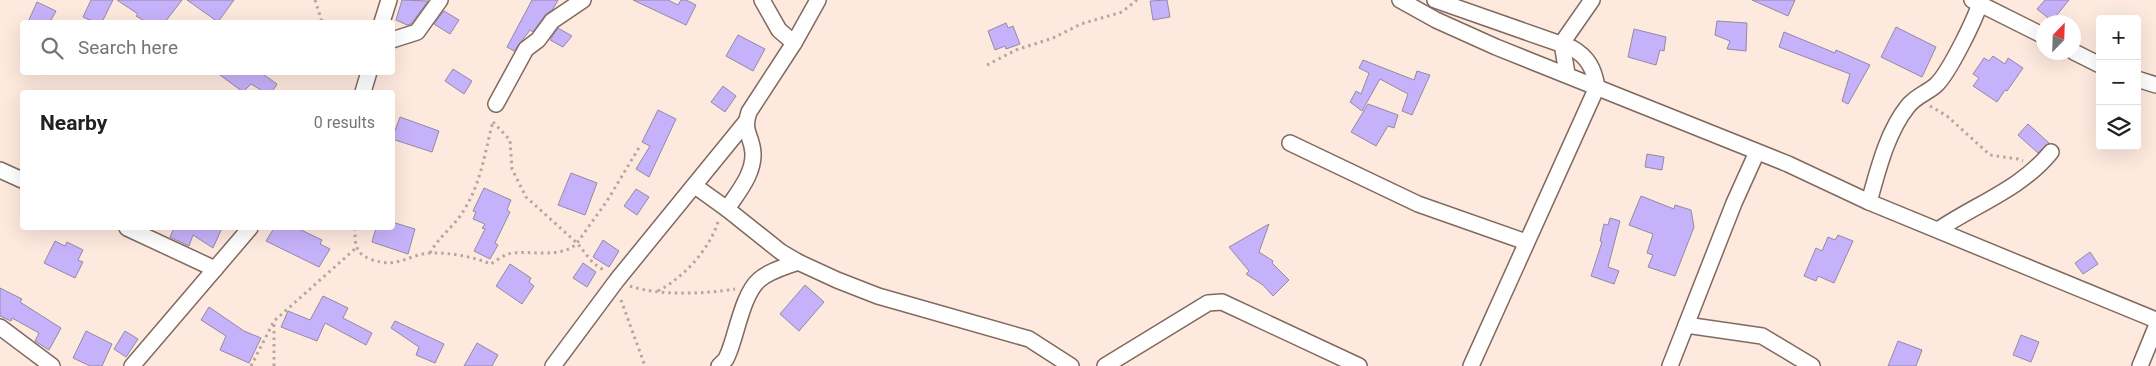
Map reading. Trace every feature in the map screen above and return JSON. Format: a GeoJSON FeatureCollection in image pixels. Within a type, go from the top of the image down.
{"type":"FeatureCollection","features":[{"type":"Feature","properties":{"kind":"street"},"geometry":{"type":"LineString","coordinates":[[383,20],[389,0]]}},
{"type":"Feature","properties":{"kind":"street"},"geometry":{"type":"LineString","coordinates":[[395,39],[417,32],[440,0]]}},
{"type":"Feature","properties":{"kind":"street"},"geometry":{"type":"LineString","coordinates":[[496,104],[526,49],[538,40],[552,21],[583,0]]}},
{"type":"Feature","properties":{"kind":"street"},"geometry":{"type":"LineString","coordinates":[[762,0],[779,30],[794,43]]}},
{"type":"Feature","properties":{"kind":"street"},"geometry":{"type":"LineString","coordinates":[[553,366],[617,280],[745,123],[749,112],[794,43],[818,0]]}},
{"type":"Feature","properties":{"kind":"street"},"geometry":{"type":"LineString","coordinates":[[1400,0],[1436,20],[1488,43],[1788,164],[1869,202],[2156,320]]}},
{"type":"Feature","properties":{"kind":"street"},"geometry":{"type":"LineString","coordinates":[[1435,0],[1562,44],[1582,54],[1594,71],[1597,86],[1471,366]]}},
{"type":"Feature","properties":{"kind":"street"},"geometry":{"type":"LineString","coordinates":[[1567,74],[1562,44],[1592,0]]}},
{"type":"Feature","properties":{"kind":"street"},"geometry":{"type":"LineString","coordinates":[[1869,202],[1897,123],[1909,105],[1936,85],[1959,49],[1977,1],[2036,32]]}},
{"type":"Feature","properties":{"kind":"street"},"geometry":{"type":"LineString","coordinates":[[2081,56],[2096,63]]}},
{"type":"Feature","properties":{"kind":"street"},"geometry":{"type":"LineString","coordinates":[[364,90],[368,75]]}},
{"type":"Feature","properties":{"kind":"street"},"geometry":{"type":"LineString","coordinates":[[2141,80],[2156,85]]}},
{"type":"Feature","properties":{"kind":"street"},"geometry":{"type":"LineString","coordinates":[[725,207],[751,171],[753,152],[745,123]]}},
{"type":"Feature","properties":{"kind":"street"},"geometry":{"type":"LineString","coordinates":[[1290,143],[1418,204],[1526,242]]}},
{"type":"Feature","properties":{"kind":"street"},"geometry":{"type":"LineString","coordinates":[[1670,366],[1734,203],[1757,152]]}},
{"type":"Feature","properties":{"kind":"street"},"geometry":{"type":"LineString","coordinates":[[1938,230],[1994,198],[2034,171],[2051,152]]}},
{"type":"Feature","properties":{"kind":"street"},"geometry":{"type":"LineString","coordinates":[[0,170],[20,179]]}},
{"type":"Feature","properties":{"kind":"street"},"geometry":{"type":"LineString","coordinates":[[695,186],[725,207],[780,252],[798,262],[836,280],[878,296],[1029,339],[1071,366]]}},
{"type":"Feature","properties":{"kind":"street"},"geometry":{"type":"LineString","coordinates":[[131,230],[215,269]]}},
{"type":"Feature","properties":{"kind":"street"},"geometry":{"type":"LineString","coordinates":[[132,366],[248,230]]}},
{"type":"Feature","properties":{"kind":"street"},"geometry":{"type":"LineString","coordinates":[[719,366],[726,359],[744,308],[755,284],[767,275],[798,262]]}},
{"type":"Feature","properties":{"kind":"street"},"geometry":{"type":"LineString","coordinates":[[1106,366],[1208,303],[1222,302],[1358,366]]}},
{"type":"Feature","properties":{"kind":"street"},"geometry":{"type":"LineString","coordinates":[[1686,325],[1762,336],[1812,366]]}},
{"type":"Feature","properties":{"kind":"street"},"geometry":{"type":"LineString","coordinates":[[0,327],[52,366]]}},
{"type":"Feature","properties":{"kind":"street"},"geometry":{"type":"LineString","coordinates":[[2140,366],[2156,327]]}},
{"type":"Feature","properties":{"kind":"path"},"geometry":{"type":"LineString","coordinates":[[316,0],[321,20]]}},
{"type":"Feature","properties":{"kind":"path"},"geometry":{"type":"LineString","coordinates":[[987,65],[1016,50],[1053,38],[1081,24],[1122,12],[1137,0]]}},
{"type":"Feature","properties":{"kind":"path"},"geometry":{"type":"LineString","coordinates":[[1918,97],[1947,116],[1985,152],[1990,155],[2018,159],[2034,171]]}},
{"type":"Feature","properties":{"kind":"path"},"geometry":{"type":"LineString","coordinates":[[430,253],[442,235],[464,211],[476,187],[496,104]]}},
{"type":"Feature","properties":{"kind":"path"},"geometry":{"type":"LineString","coordinates":[[493,122],[510,140],[512,169],[526,196],[576,243],[593,263],[617,280],[639,289],[657,291],[722,291],[755,284]]}},
{"type":"Feature","properties":{"kind":"path"},"geometry":{"type":"LineString","coordinates":[[355,230],[356,248],[361,255],[384,264],[392,264],[430,253],[471,257],[491,264],[508,254],[540,255],[564,250],[576,243],[607,201],[640,146]]}},
{"type":"Feature","properties":{"kind":"path"},"geometry":{"type":"LineString","coordinates":[[657,291],[673,283],[699,255],[716,228],[725,207]]}},
{"type":"Feature","properties":{"kind":"path"},"geometry":{"type":"LineString","coordinates":[[251,366],[274,321],[356,248]]}},
{"type":"Feature","properties":{"kind":"path"},"geometry":{"type":"LineString","coordinates":[[617,280],[621,302],[646,366]]}},
{"type":"Feature","properties":{"kind":"path"},"geometry":{"type":"LineString","coordinates":[[274,321],[274,366]]}},
{"type":"Feature","properties":{"kind":"building"},"geometry":{"type":"Polygon","coordinates":[[[91,0],[113,0],[103,20],[90,20],[83,17],[91,0]]]}},
{"type":"Feature","properties":{"kind":"building"},"geometry":{"type":"Polygon","coordinates":[[[117,0],[182,0],[167,20],[143,20],[136,16],[138,14],[117,0]]]}},
{"type":"Feature","properties":{"kind":"building"},"geometry":{"type":"Polygon","coordinates":[[[187,0],[234,0],[219,20],[215,20],[187,0]]]}},
{"type":"Feature","properties":{"kind":"building"},"geometry":{"type":"Polygon","coordinates":[[[402,0],[428,1],[411,24],[407,25],[396,20],[402,0]]]}},
{"type":"Feature","properties":{"kind":"building"},"geometry":{"type":"Polygon","coordinates":[[[532,0],[558,0],[553,9],[545,15],[533,32],[530,30],[514,51],[507,47],[532,0]]]}},
{"type":"Feature","properties":{"kind":"building"},"geometry":{"type":"Polygon","coordinates":[[[633,0],[668,0],[678,5],[681,0],[686,0],[696,5],[686,25],[633,0]]]}},
{"type":"Feature","properties":{"kind":"building"},"geometry":{"type":"Polygon","coordinates":[[[1167,0],[1170,17],[1153,20],[1150,1],[1167,0]]]}},
{"type":"Feature","properties":{"kind":"building"},"geometry":{"type":"Polygon","coordinates":[[[1752,0],[1795,0],[1788,16],[1752,0]]]}},
{"type":"Feature","properties":{"kind":"building"},"geometry":{"type":"Polygon","coordinates":[[[2045,0],[2069,0],[2057,15],[2044,15],[2037,9],[2045,0]]]}},
{"type":"Feature","properties":{"kind":"building"},"geometry":{"type":"Polygon","coordinates":[[[37,2],[56,11],[51,20],[29,20],[37,2]]]}},
{"type":"Feature","properties":{"kind":"building"},"geometry":{"type":"Polygon","coordinates":[[[444,11],[459,20],[450,34],[434,24],[444,11]]]}},
{"type":"Feature","properties":{"kind":"building"},"geometry":{"type":"Polygon","coordinates":[[[1717,21],[1747,23],[1746,51],[1727,49],[1730,41],[1715,35],[1717,21]]]}},
{"type":"Feature","properties":{"kind":"building"},"geometry":{"type":"Polygon","coordinates":[[[1006,23],[1008,28],[1013,26],[1020,44],[1006,49],[1005,46],[995,50],[988,31],[1006,23]]]}},
{"type":"Feature","properties":{"kind":"building"},"geometry":{"type":"Polygon","coordinates":[[[1896,27],[1936,47],[1922,77],[1881,57],[1896,27]]]}},
{"type":"Feature","properties":{"kind":"building"},"geometry":{"type":"Polygon","coordinates":[[[558,28],[572,36],[563,47],[550,40],[558,28]]]}},
{"type":"Feature","properties":{"kind":"building"},"geometry":{"type":"Polygon","coordinates":[[[1634,29],[1666,37],[1664,51],[1660,50],[1656,65],[1628,57],[1634,29]]]}},
{"type":"Feature","properties":{"kind":"building"},"geometry":{"type":"Polygon","coordinates":[[[1784,32],[1835,53],[1836,50],[1870,65],[1848,104],[1842,101],[1850,74],[1779,47],[1784,32]]]}},
{"type":"Feature","properties":{"kind":"building"},"geometry":{"type":"Polygon","coordinates":[[[738,35],[765,49],[753,71],[726,56],[738,35]]]}},
{"type":"Feature","properties":{"kind":"building"},"geometry":{"type":"Polygon","coordinates":[[[1993,56],[2005,64],[2008,58],[2023,68],[1997,102],[1973,86],[1979,78],[1973,74],[1984,58],[1989,61],[1993,56]]]}},
{"type":"Feature","properties":{"kind":"building"},"geometry":{"type":"Polygon","coordinates":[[[1363,60],[1414,80],[1417,71],[1430,75],[1412,115],[1402,111],[1408,94],[1380,79],[1362,111],[1350,102],[1356,91],[1361,94],[1369,73],[1359,68],[1363,60]]]}},
{"type":"Feature","properties":{"kind":"building"},"geometry":{"type":"Polygon","coordinates":[[[453,69],[472,81],[464,94],[445,81],[453,69]]]}},
{"type":"Feature","properties":{"kind":"building"},"geometry":{"type":"Polygon","coordinates":[[[220,75],[264,75],[277,84],[273,90],[261,90],[251,84],[245,90],[240,90],[220,75]]]}},
{"type":"Feature","properties":{"kind":"building"},"geometry":{"type":"Polygon","coordinates":[[[723,86],[736,96],[725,112],[711,102],[723,86]]]}},
{"type":"Feature","properties":{"kind":"building"},"geometry":{"type":"Polygon","coordinates":[[[1368,104],[1398,115],[1394,128],[1388,126],[1376,146],[1351,132],[1368,104]]]}},
{"type":"Feature","properties":{"kind":"building"},"geometry":{"type":"Polygon","coordinates":[[[658,110],[676,119],[649,177],[636,169],[650,146],[642,142],[658,110]]]}},
{"type":"Feature","properties":{"kind":"building"},"geometry":{"type":"Polygon","coordinates":[[[400,117],[439,131],[432,152],[395,140],[395,131],[400,117]]]}},
{"type":"Feature","properties":{"kind":"building"},"geometry":{"type":"Polygon","coordinates":[[[2028,124],[2049,143],[2038,153],[2018,135],[2028,124]]]}},
{"type":"Feature","properties":{"kind":"building"},"geometry":{"type":"Polygon","coordinates":[[[1647,154],[1664,157],[1662,170],[1645,167],[1647,154]]]}},
{"type":"Feature","properties":{"kind":"building"},"geometry":{"type":"Polygon","coordinates":[[[571,173],[597,183],[585,215],[558,205],[571,173]]]}},
{"type":"Feature","properties":{"kind":"building"},"geometry":{"type":"Polygon","coordinates":[[[484,188],[511,200],[507,210],[510,212],[495,243],[498,245],[490,259],[474,251],[485,229],[482,228],[485,224],[473,219],[476,212],[473,211],[484,188]]]}},
{"type":"Feature","properties":{"kind":"building"},"geometry":{"type":"Polygon","coordinates":[[[636,189],[649,197],[637,215],[624,206],[636,189]]]}},
{"type":"Feature","properties":{"kind":"building"},"geometry":{"type":"Polygon","coordinates":[[[1641,196],[1674,209],[1675,205],[1691,210],[1694,227],[1675,276],[1648,267],[1653,255],[1647,253],[1653,234],[1629,225],[1641,196]]]}},
{"type":"Feature","properties":{"kind":"building"},"geometry":{"type":"Polygon","coordinates":[[[1610,218],[1620,221],[1608,267],[1619,271],[1614,284],[1591,276],[1602,242],[1600,241],[1604,224],[1608,225],[1610,218]]]}},
{"type":"Feature","properties":{"kind":"building"},"geometry":{"type":"Polygon","coordinates":[[[395,223],[415,229],[408,254],[372,242],[375,230],[395,230],[395,223]]]}},
{"type":"Feature","properties":{"kind":"building"},"geometry":{"type":"Polygon","coordinates":[[[1269,224],[1259,252],[1273,261],[1272,263],[1289,280],[1273,296],[1263,285],[1246,274],[1249,271],[1229,247],[1269,224]]]}},
{"type":"Feature","properties":{"kind":"building"},"geometry":{"type":"Polygon","coordinates":[[[173,230],[221,230],[213,248],[193,235],[189,246],[170,237],[173,230]]]}},
{"type":"Feature","properties":{"kind":"building"},"geometry":{"type":"Polygon","coordinates":[[[273,230],[301,230],[322,240],[320,244],[330,249],[319,267],[266,241],[273,230]]]}},
{"type":"Feature","properties":{"kind":"building"},"geometry":{"type":"Polygon","coordinates":[[[1838,235],[1853,241],[1834,283],[1818,276],[1816,281],[1804,276],[1816,248],[1822,251],[1828,237],[1835,240],[1838,235]]]}},
{"type":"Feature","properties":{"kind":"building"},"geometry":{"type":"Polygon","coordinates":[[[603,240],[619,251],[609,267],[593,257],[603,240]]]}},
{"type":"Feature","properties":{"kind":"building"},"geometry":{"type":"Polygon","coordinates":[[[55,241],[65,246],[67,242],[83,250],[78,260],[83,262],[75,278],[44,263],[55,241]]]}},
{"type":"Feature","properties":{"kind":"building"},"geometry":{"type":"Polygon","coordinates":[[[2090,252],[2098,264],[2083,274],[2075,263],[2090,252]]]}},
{"type":"Feature","properties":{"kind":"building"},"geometry":{"type":"Polygon","coordinates":[[[583,263],[596,272],[587,287],[573,278],[583,263]]]}},
{"type":"Feature","properties":{"kind":"building"},"geometry":{"type":"Polygon","coordinates":[[[510,264],[531,278],[529,282],[534,286],[522,304],[496,286],[510,264]]]}},
{"type":"Feature","properties":{"kind":"building"},"geometry":{"type":"Polygon","coordinates":[[[805,285],[824,302],[799,331],[780,314],[805,285]]]}},
{"type":"Feature","properties":{"kind":"building"},"geometry":{"type":"Polygon","coordinates":[[[0,288],[22,299],[20,302],[61,328],[49,350],[35,341],[39,333],[12,318],[11,321],[0,316],[0,288]]]}},
{"type":"Feature","properties":{"kind":"building"},"geometry":{"type":"Polygon","coordinates":[[[323,296],[348,308],[343,318],[372,333],[366,345],[325,323],[317,341],[281,327],[288,311],[310,320],[323,296]]]}},
{"type":"Feature","properties":{"kind":"building"},"geometry":{"type":"Polygon","coordinates":[[[209,307],[244,331],[261,338],[249,363],[220,350],[226,336],[201,320],[209,307]]]}},
{"type":"Feature","properties":{"kind":"building"},"geometry":{"type":"Polygon","coordinates":[[[395,321],[444,344],[435,363],[416,355],[419,347],[391,328],[395,321]]]}},
{"type":"Feature","properties":{"kind":"building"},"geometry":{"type":"Polygon","coordinates":[[[86,331],[112,344],[102,366],[90,366],[73,358],[86,331]]]}},
{"type":"Feature","properties":{"kind":"building"},"geometry":{"type":"Polygon","coordinates":[[[125,331],[138,339],[126,357],[114,349],[125,331]]]}},
{"type":"Feature","properties":{"kind":"building"},"geometry":{"type":"Polygon","coordinates":[[[2021,335],[2039,342],[2031,362],[2013,355],[2021,335]]]}},
{"type":"Feature","properties":{"kind":"building"},"geometry":{"type":"Polygon","coordinates":[[[1898,341],[1922,350],[1916,366],[1888,366],[1898,341]]]}},
{"type":"Feature","properties":{"kind":"building"},"geometry":{"type":"Polygon","coordinates":[[[477,343],[498,355],[492,366],[464,366],[477,343]]]}}]}
